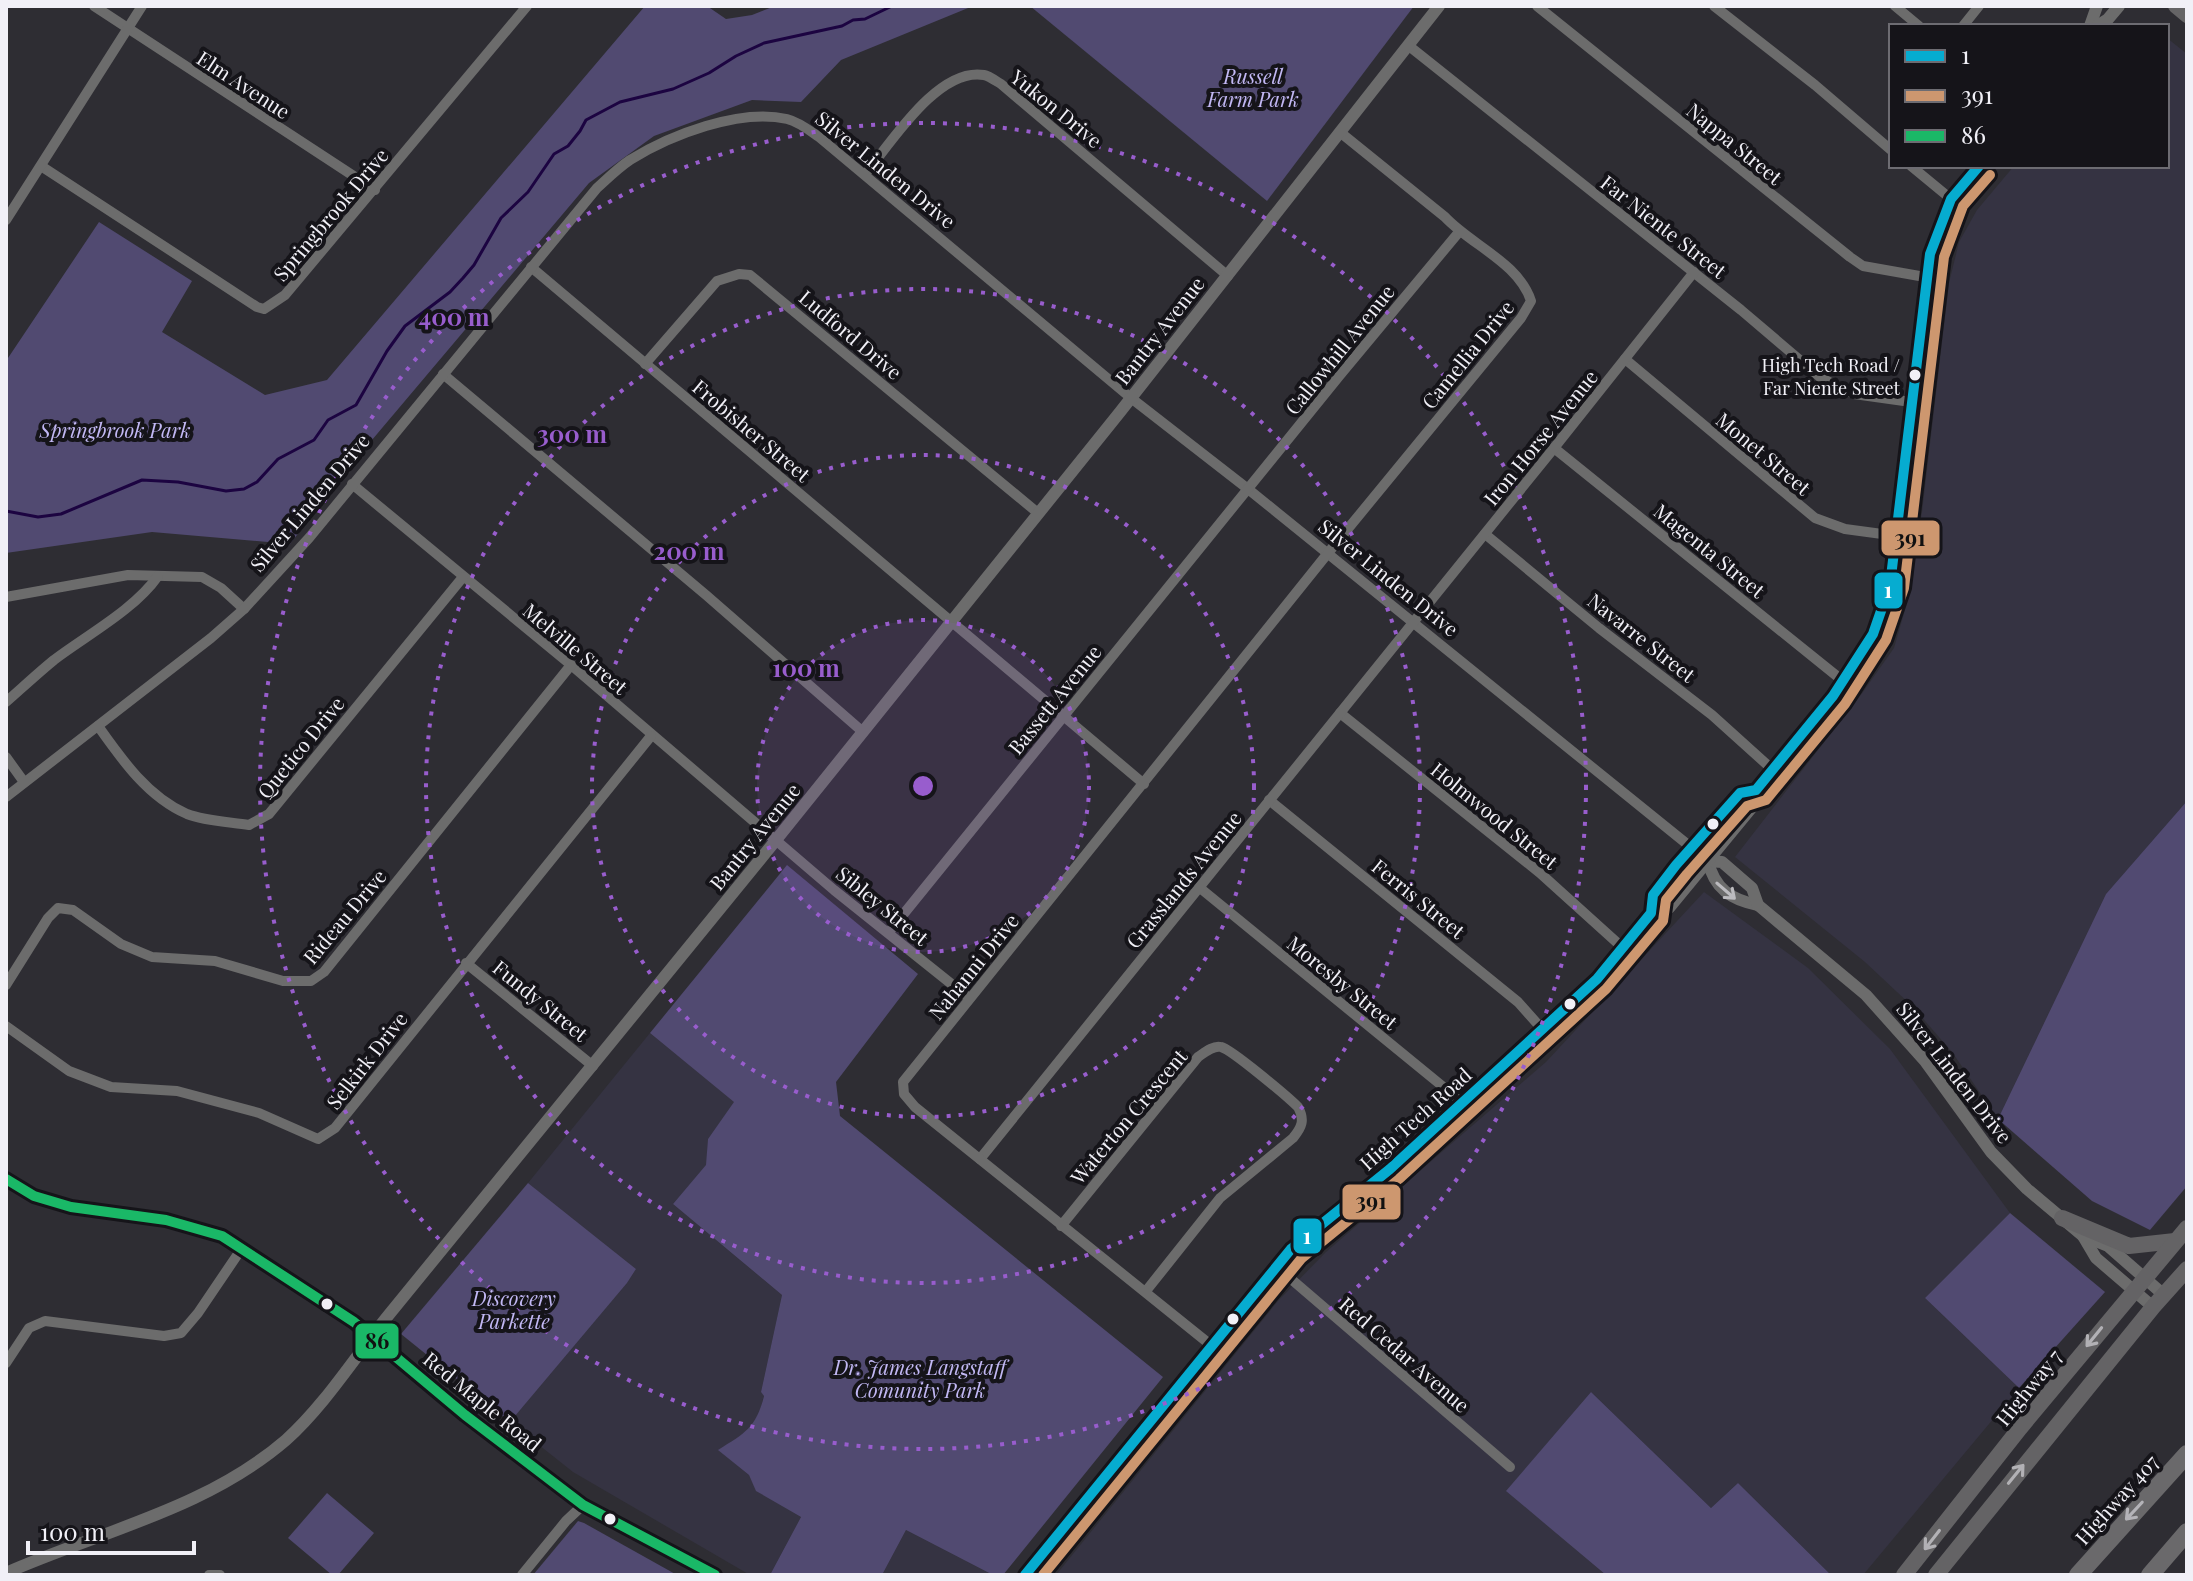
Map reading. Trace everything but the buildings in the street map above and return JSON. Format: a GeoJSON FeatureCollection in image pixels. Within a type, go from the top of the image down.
{"type":"FeatureCollection","features":[{"type":"Feature","properties":{"kind":"highway","name":"Highway 407"},"geometry":{"type":"LineString","coordinates":[[2078,1575],[2187,1454]]}},
{"type":"Feature","properties":{"kind":"highway"},"geometry":{"type":"LineString","coordinates":[[2150,1575],[2187,1532]]}},
{"type":"Feature","properties":{"kind":"main road"},"geometry":{"type":"LineString","coordinates":[[2175,6],[2187,16]]}},
{"type":"Feature","properties":{"kind":"main road"},"geometry":{"type":"LineString","coordinates":[[2062,1218],[2129,1246],[2175,1241]]}},
{"type":"Feature","properties":{"kind":"main road","name":"Highway 7"},"geometry":{"type":"LineString","coordinates":[[1904,1575],[2187,1228]]}},
{"type":"Feature","properties":{"kind":"main road"},"geometry":{"type":"LineString","coordinates":[[1936,1575],[2187,1269]]}},
{"type":"Feature","properties":{"kind":"street","name":"Elm Avenue"},"geometry":{"type":"LineString","coordinates":[[94,6],[375,190]]}},
{"type":"Feature","properties":{"kind":"street"},"geometry":{"type":"LineString","coordinates":[[6,220],[142,6]]}},
{"type":"Feature","properties":{"kind":"street","name":"Springbrook Drive"},"geometry":{"type":"LineString","coordinates":[[41,166],[248,302],[264,309],[285,295],[527,6]]}},
{"type":"Feature","properties":{"kind":"street","name":"Bantry Avenue"},"geometry":{"type":"LineString","coordinates":[[6,1573],[195,1500],[262,1460],[289,1437],[338,1382],[371,1337],[863,732],[1228,276],[1439,6]]}},
{"type":"Feature","properties":{"kind":"street","name":"Nappa Street"},"geometry":{"type":"LineString","coordinates":[[1537,6],[1850,257],[1863,266],[1925,277]]}},
{"type":"Feature","properties":{"kind":"street"},"geometry":{"type":"LineString","coordinates":[[1714,6],[1815,85],[1889,148]]}},
{"type":"Feature","properties":{"kind":"street"},"geometry":{"type":"LineString","coordinates":[[1895,6],[1917,24]]}},
{"type":"Feature","properties":{"kind":"street"},"geometry":{"type":"LineString","coordinates":[[1965,24],[1979,6]]}},
{"type":"Feature","properties":{"kind":"street"},"geometry":{"type":"LineString","coordinates":[[2100,24],[2119,6]]}},
{"type":"Feature","properties":{"kind":"street","name":"Far Niente Street"},"geometry":{"type":"LineString","coordinates":[[1409,46],[1694,272],[1821,378],[1854,394],[1911,402]]}},
{"type":"Feature","properties":{"kind":"street","name":"Yukon Drive"},"geometry":{"type":"LineString","coordinates":[[866,173],[933,92],[968,76],[985,75],[1012,93],[1228,276]]}},
{"type":"Feature","properties":{"kind":"street","name":"Silver Linden Drive"},"geometry":{"type":"LineString","coordinates":[[6,797],[244,609],[309,538],[597,188],[628,161],[664,142],[753,115],[801,124],[866,173],[1131,398],[1328,553],[1691,848],[1708,861],[1722,862],[1752,888],[1758,905]]}},
{"type":"Feature","properties":{"kind":"street","name":"Camellia Drive"},"geometry":{"type":"LineString","coordinates":[[1328,553],[1521,318],[1531,301],[1518,277],[1341,133]]}},
{"type":"Feature","properties":{"kind":"street"},"geometry":{"type":"LineString","coordinates":[[1913,168],[1951,199]]}},
{"type":"Feature","properties":{"kind":"street","name":"High Tech Road"},"geometry":{"type":"LineString","coordinates":[[1651,913],[1669,908],[1753,806],[1756,790],[1843,681],[1873,634],[1890,585],[1930,254],[1951,199],[1977,168]]}},
{"type":"Feature","properties":{"kind":"street","name":"Callowhill Avenue"},"geometry":{"type":"LineString","coordinates":[[1248,489],[1459,232]]}},
{"type":"Feature","properties":{"kind":"street","name":"Frobisher Street"},"geometry":{"type":"LineString","coordinates":[[531,267],[1144,784]]}},
{"type":"Feature","properties":{"kind":"street","name":"Iron Horse Avenue"},"geometry":{"type":"LineString","coordinates":[[1413,622],[1694,272]]}},
{"type":"Feature","properties":{"kind":"street","name":"Ludford Drive"},"geometry":{"type":"LineString","coordinates":[[645,364],[717,281],[739,274],[750,275],[1038,513]]}},
{"type":"Feature","properties":{"kind":"street","name":"Monet Street"},"geometry":{"type":"LineString","coordinates":[[1625,359],[1815,518],[1845,529],[1897,536]]}},
{"type":"Feature","properties":{"kind":"street"},"geometry":{"type":"LineString","coordinates":[[443,374],[706,595],[863,732]]}},
{"type":"Feature","properties":{"kind":"street","name":"Magenta Street"},"geometry":{"type":"LineString","coordinates":[[1554,448],[1843,681]]}},
{"type":"Feature","properties":{"kind":"street","name":"Melville Street"},"geometry":{"type":"LineString","coordinates":[[352,484],[776,840]]}},
{"type":"Feature","properties":{"kind":"street","name":"Bassett Avenue"},"geometry":{"type":"LineString","coordinates":[[889,932],[1248,489]]}},
{"type":"Feature","properties":{"kind":"street","name":"Navarre Street"},"geometry":{"type":"LineString","coordinates":[[1485,534],[1599,628],[1722,723],[1773,770]]}},
{"type":"Feature","properties":{"kind":"street","name":"Nahanni Drive"},"geometry":{"type":"LineString","coordinates":[[1212,1346],[915,1107],[904,1094],[903,1082],[1328,553]]}},
{"type":"Feature","properties":{"kind":"street"},"geometry":{"type":"LineString","coordinates":[[6,597],[128,575],[202,577],[244,609]]}},
{"type":"Feature","properties":{"kind":"street"},"geometry":{"type":"LineString","coordinates":[[6,702],[55,660],[140,596],[158,576]]}},
{"type":"Feature","properties":{"kind":"street","name":"Quetico Drive"},"geometry":{"type":"LineString","coordinates":[[98,726],[127,767],[174,806],[188,815],[249,825],[269,814],[463,577]]}},
{"type":"Feature","properties":{"kind":"street","name":"Grasslands Avenue"},"geometry":{"type":"LineString","coordinates":[[980,1159],[1413,622]]}},
{"type":"Feature","properties":{"kind":"street","name":"Rideau Drive"},"geometry":{"type":"LineString","coordinates":[[6,985],[48,918],[58,908],[73,910],[121,944],[152,957],[215,961],[283,981],[311,981],[324,972],[571,665]]}},
{"type":"Feature","properties":{"kind":"street","name":"Holmwood Street"},"geometry":{"type":"LineString","coordinates":[[1340,713],[1540,873],[1623,948]]}},
{"type":"Feature","properties":{"kind":"street","name":"Selkirk Drive"},"geometry":{"type":"LineString","coordinates":[[6,1026],[69,1071],[111,1087],[177,1091],[259,1113],[318,1139],[335,1128],[651,736]]}},
{"type":"Feature","properties":{"kind":"street"},"geometry":{"type":"LineString","coordinates":[[6,757],[24,782]]}},
{"type":"Feature","properties":{"kind":"street","name":"High Tech Road"},"geometry":{"type":"LineString","coordinates":[[1025,1575],[1291,1249],[1390,1169],[1597,979],[1651,913],[1653,895],[1691,848],[1740,793],[1756,790]]}},
{"type":"Feature","properties":{"kind":"street","name":"Ferris Street"},"geometry":{"type":"LineString","coordinates":[[1269,800],[1505,991],[1542,1029]]}},
{"type":"Feature","properties":{"kind":"street","name":"Sibley Street"},"geometry":{"type":"LineString","coordinates":[[776,840],[969,998]]}},
{"type":"Feature","properties":{"kind":"street","name":"Silver Linden Drive"},"geometry":{"type":"LineString","coordinates":[[1708,861],[1712,879],[1738,901],[1758,905],[1866,995],[1925,1061],[1991,1152],[2027,1189],[2083,1236],[2108,1246],[2139,1284],[2158,1301]]}},
{"type":"Feature","properties":{"kind":"street","name":"Moresby Street"},"geometry":{"type":"LineString","coordinates":[[1200,888],[1463,1103]]}},
{"type":"Feature","properties":{"kind":"street","name":"Fundy Street"},"geometry":{"type":"LineString","coordinates":[[466,963],[593,1066]]}},
{"type":"Feature","properties":{"kind":"street","name":"Waterton Crescent"},"geometry":{"type":"LineString","coordinates":[[1061,1226],[1198,1057],[1214,1047],[1222,1047],[1235,1055],[1298,1107],[1303,1116],[1302,1127],[1293,1138],[1220,1198],[1146,1291]]}},
{"type":"Feature","properties":{"kind":"street","name":"Red Maple Road"},"geometry":{"type":"LineString","coordinates":[[6,1179],[34,1196],[71,1207],[142,1216],[201,1228],[242,1248],[371,1337],[465,1415],[583,1505],[715,1575]]}},
{"type":"Feature","properties":{"kind":"street"},"geometry":{"type":"LineString","coordinates":[[6,1363],[29,1328],[45,1321],[164,1336],[181,1333],[242,1248]]}},
{"type":"Feature","properties":{"kind":"street","name":"Red Cedar Avenue"},"geometry":{"type":"LineString","coordinates":[[1277,1267],[1510,1467]]}},
{"type":"Feature","properties":{"kind":"street"},"geometry":{"type":"LineString","coordinates":[[522,1575],[583,1505]]}},
{"type":"Feature","properties":{"kind":"street"},"geometry":{"type":"LineString","coordinates":[[209,1575],[220,1575]]}},
{"type":"Feature","properties":{"kind":"shaded area"},"geometry":{"type":"Polygon","coordinates":[[[2169,40],[2187,54],[2187,801],[2106,894],[1998,1119],[1952,1052],[1912,1006],[1865,962],[1735,857],[1894,648],[1907,603],[1922,512],[1949,283],[1959,242],[1977,210],[2012,168],[2169,168],[2169,40]]]}},
{"type":"Feature","properties":{"kind":"shaded area"},"geometry":{"type":"Polygon","coordinates":[[[1704,892],[1808,968],[1890,1049],[2010,1213],[1925,1298],[2019,1388],[1863,1575],[1831,1575],[1738,1483],[1711,1508],[1591,1392],[1507,1491],[1606,1575],[1056,1575],[1278,1301],[1326,1252],[1546,1062],[1704,892]]]}},
{"type":"Feature","properties":{"kind":"shaded area"},"geometry":{"type":"Polygon","coordinates":[[[650,1033],[735,1102],[708,1139],[707,1165],[673,1204],[782,1295],[759,1415],[748,1431],[719,1450],[749,1475],[757,1491],[801,1517],[770,1575],[750,1575],[573,1472],[510,1422],[636,1269],[528,1183],[650,1033]]]}},
{"type":"Feature","properties":{"kind":"shaded area"},"geometry":{"type":"Polygon","coordinates":[[[906,1530],[993,1575],[882,1575],[906,1530]]]}},
{"type":"Feature","properties":{"kind":"green space","name":"Springbrook Park"},"geometry":{"type":"Polygon","coordinates":[[[645,6],[707,6],[726,19],[752,15],[775,6],[973,6],[841,60],[801,102],[752,100],[654,136],[589,183],[350,466],[290,544],[152,532],[6,553],[6,361],[99,222],[192,281],[162,332],[265,395],[327,380],[645,6]]]}},
{"type":"Feature","properties":{"kind":"green space","name":"Russell Farm Park"},"geometry":{"type":"Polygon","coordinates":[[[1030,6],[1414,6],[1267,201],[1030,6]]]}},
{"type":"Feature","properties":{"kind":"green space"},"geometry":{"type":"Polygon","coordinates":[[[2187,801],[2187,1186],[2150,1230],[2092,1201],[1998,1119],[2106,894],[2187,801]]]}},
{"type":"Feature","properties":{"kind":"green space","name":"Dr. James Langstaff Comunity Park"},"geometry":{"type":"Polygon","coordinates":[[[787,865],[918,974],[836,1082],[840,1116],[1163,1377],[1003,1575],[993,1575],[906,1530],[882,1575],[770,1575],[801,1517],[756,1491],[749,1475],[718,1450],[742,1434],[757,1416],[764,1396],[761,1392],[782,1295],[673,1204],[706,1165],[708,1139],[734,1102],[650,1033],[787,865]]]}},
{"type":"Feature","properties":{"kind":"green space","name":"Discovery Parkette"},"geometry":{"type":"Polygon","coordinates":[[[528,1183],[636,1269],[510,1422],[401,1334],[528,1183]]]}},
{"type":"Feature","properties":{"kind":"green space"},"geometry":{"type":"Polygon","coordinates":[[[2010,1213],[2105,1292],[2019,1388],[1925,1298],[2010,1213]]]}},
{"type":"Feature","properties":{"kind":"green space"},"geometry":{"type":"Polygon","coordinates":[[[1591,1392],[1711,1508],[1738,1483],[1831,1575],[1606,1575],[1506,1491],[1591,1392]]]}},
{"type":"Feature","properties":{"kind":"green space"},"geometry":{"type":"Polygon","coordinates":[[[327,1493],[374,1533],[338,1575],[332,1575],[288,1538],[327,1493]]]}},
{"type":"Feature","properties":{"kind":"green space"},"geometry":{"type":"Polygon","coordinates":[[[578,1521],[584,1523],[677,1575],[533,1575],[578,1521]]]}},
{"type":"Feature","properties":{"kind":"waterway"},"geometry":{"type":"LineString","coordinates":[[6,511],[38,517],[61,514],[142,480],[178,482],[226,491],[244,489],[257,482],[278,459],[314,440],[328,420],[356,405],[405,326],[450,292],[463,278],[501,218],[528,192],[554,154],[568,146],[586,120],[620,102],[673,89],[764,43],[842,26],[892,6]]}},
{"type":"Feature","properties":{"kind":"transit line","name":"1"},"geometry":{"type":"LineString","coordinates":[[1025,1575],[1291,1249],[1390,1169],[1597,979],[1651,913],[1653,895],[1676,865],[1740,793],[1756,790],[1833,696],[1873,634],[1890,585],[1930,254],[1951,199],[1977,168]]}},
{"type":"Feature","properties":{"kind":"transit line","name":"391"},"geometry":{"type":"LineString","coordinates":[[1043,1575],[1301,1259],[1399,1179],[1606,989],[1663,921],[1666,900],[1687,874],[1747,806],[1766,800],[1845,704],[1886,640],[1904,588],[1944,257],[1963,206],[1990,175]]}},
{"type":"Feature","properties":{"kind":"transit line","name":"86"},"geometry":{"type":"LineString","coordinates":[[6,1179],[34,1196],[71,1207],[166,1220],[222,1236],[354,1322],[465,1415],[583,1505],[715,1575]]}},
{"type":"Feature","properties":{"kind":"place","name":"High Tech Road / Far Niente Street"},"geometry":{"type":"Point","coordinates":[1915,375]}}]}
